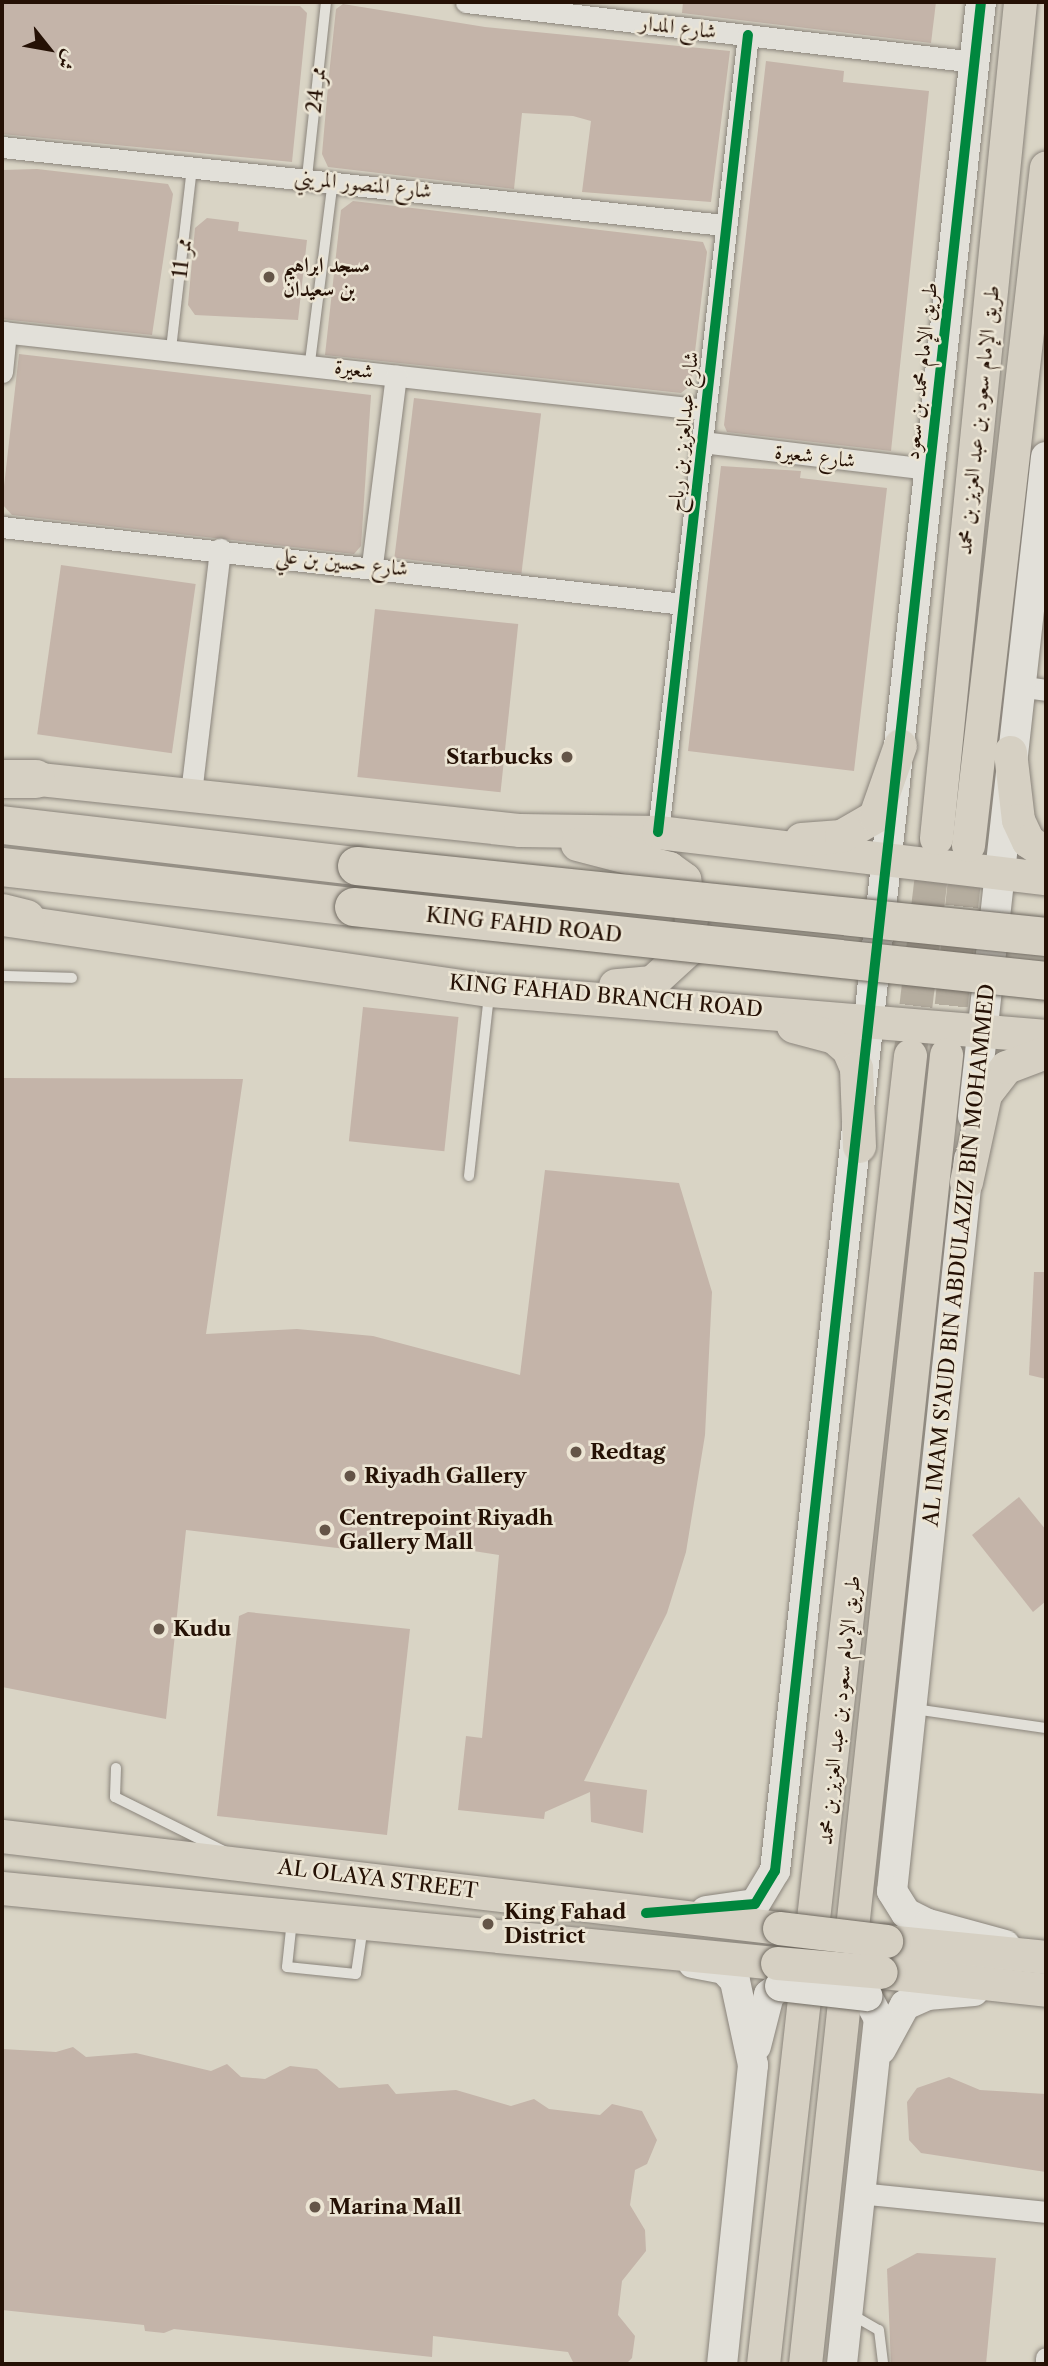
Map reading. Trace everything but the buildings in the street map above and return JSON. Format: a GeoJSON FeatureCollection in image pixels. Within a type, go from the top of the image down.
{"type":"FeatureCollection","features":[{"type":"Feature","properties":{"kind":"highway","name":"KING FAHD ROAD"},"geometry":{"type":"LineString","coordinates":[[2,825],[357,866],[1046,937]]}},
{"type":"Feature","properties":{"kind":"highway","name":"KING FAHD ROAD"},"geometry":{"type":"LineString","coordinates":[[2,867],[1046,981]]}},
{"type":"Feature","properties":{"kind":"main road","name":"طريق الإمام سعود بن عبد العزيز بن محمد"},"geometry":{"type":"LineString","coordinates":[[936,838],[1020,2]]}},
{"type":"Feature","properties":{"kind":"main road","name":"طريق الإمام سعود بن عبد العزيز بن محمد"},"geometry":{"type":"LineString","coordinates":[[968,845],[1046,167]]}},
{"type":"Feature","properties":{"kind":"main road"},"geometry":{"type":"LineString","coordinates":[[744,844],[841,836],[860,828],[875,816],[900,745]]}},
{"type":"Feature","properties":{"kind":"main road"},"geometry":{"type":"LineString","coordinates":[[1010,752],[1018,820],[1028,841],[1046,853]]}},
{"type":"Feature","properties":{"kind":"main road"},"geometry":{"type":"LineString","coordinates":[[13,778],[191,793],[520,830],[658,832],[890,863],[1046,878]]}},
{"type":"Feature","properties":{"kind":"main road"},"geometry":{"type":"LineString","coordinates":[[499,991],[652,982],[687,950],[691,918],[684,879],[669,868],[520,830]]}},
{"type":"Feature","properties":{"kind":"main road","name":"KING FAHAD BRANCH ROAD"},"geometry":{"type":"LineString","coordinates":[[10,917],[499,991],[870,1017],[1046,1036]]}},
{"type":"Feature","properties":{"kind":"main road"},"geometry":{"type":"LineString","coordinates":[[716,1006],[834,1037],[848,1049],[856,1068],[859,1146]]}},
{"type":"Feature","properties":{"kind":"main road"},"geometry":{"type":"LineString","coordinates":[[966,1182],[985,1094],[1006,1068],[1046,1052]]}},
{"type":"Feature","properties":{"kind":"main road","name":"طريق الإمام سعود بن عبد العزيز بن محمد"},"geometry":{"type":"LineString","coordinates":[[763,2364],[910,1055]]}},
{"type":"Feature","properties":{"kind":"main road","name":"طريق الإمام سعود بن عبد العزيز بن محمد"},"geometry":{"type":"LineString","coordinates":[[805,2364],[946,1055]]}},
{"type":"Feature","properties":{"kind":"main road","name":"AL OLAYA STREET"},"geometry":{"type":"LineString","coordinates":[[2,1836],[779,1927],[878,1970]]}},
{"type":"Feature","properties":{"kind":"main road","name":"AL OLAYA STREET"},"geometry":{"type":"LineString","coordinates":[[2,1888],[634,1951],[778,1975],[878,1970],[1038,1972]]}},
{"type":"Feature","properties":{"kind":"street","name":"شارع المدار"},"geometry":{"type":"LineString","coordinates":[[466,2],[505,4],[975,62]]}},
{"type":"Feature","properties":{"kind":"street","name":"طريق الإمام محمد بن سعود"},"geometry":{"type":"LineString","coordinates":[[646,1913],[755,1905],[775,1871],[859,1146],[870,1017],[890,863],[929,470],[981,2]]}},
{"type":"Feature","properties":{"kind":"street","name":"شارع عبدالعزيز بن رباح"},"geometry":{"type":"LineString","coordinates":[[658,832],[706,410],[724,225],[748,36]]}},
{"type":"Feature","properties":{"kind":"street","name":"شارع المنصور المريني"},"geometry":{"type":"LineString","coordinates":[[2,147],[334,180],[724,225]]}},
{"type":"Feature","properties":{"kind":"street","name":"شعيرة"},"geometry":{"type":"LineString","coordinates":[[4,332],[310,362],[396,376],[706,410]]}},
{"type":"Feature","properties":{"kind":"street"},"geometry":{"type":"LineString","coordinates":[[2,372],[4,332]]}},
{"type":"Feature","properties":{"kind":"street"},"geometry":{"type":"LineString","coordinates":[[372,565],[396,376]]}},
{"type":"Feature","properties":{"kind":"street","name":"شارع شعيرة"},"geometry":{"type":"LineString","coordinates":[[702,442],[929,470]]}},
{"type":"Feature","properties":{"kind":"street","name":"AL IMAM S'AUD BIN ABDULAZIZ BIN MOHAMMED"},"geometry":{"type":"LineString","coordinates":[[1038,1972],[906,1913],[892,1891],[1000,874],[1010,752],[1032,688],[1046,457]]}},
{"type":"Feature","properties":{"kind":"street","name":"شارع حسين بن علي"},"geometry":{"type":"LineString","coordinates":[[2,527],[372,565],[682,604]]}},
{"type":"Feature","properties":{"kind":"street"},"geometry":{"type":"LineString","coordinates":[[191,793],[220,549]]}},
{"type":"Feature","properties":{"kind":"street"},"geometry":{"type":"LineString","coordinates":[[634,1951],[724,1969],[741,1995],[753,2065]]}},
{"type":"Feature","properties":{"kind":"street"},"geometry":{"type":"LineString","coordinates":[[842,2364],[867,2086],[879,2019],[878,1970]]}},
{"type":"Feature","properties":{"kind":"street"},"geometry":{"type":"LineString","coordinates":[[867,2086],[905,2005],[927,1995],[1038,1972]]}},
{"type":"Feature","properties":{"kind":"street"},"geometry":{"type":"LineString","coordinates":[[723,2364],[753,2065],[762,2013],[778,1975]]}},
{"type":"Feature","properties":{"kind":"street"},"geometry":{"type":"LineString","coordinates":[[859,2193],[1046,2212]]}},
{"type":"Feature","properties":{"kind":"street"},"geometry":{"type":"LineString","coordinates":[[1046,2358],[1046,2364]]}},
{"type":"Feature","properties":{"kind":"lane","name":"ممر 24"},"geometry":{"type":"LineString","coordinates":[[306,177],[326,2]]}},
{"type":"Feature","properties":{"kind":"lane","name":"ممر 11"},"geometry":{"type":"LineString","coordinates":[[171,349],[192,167]]}},
{"type":"Feature","properties":{"kind":"lane"},"geometry":{"type":"LineString","coordinates":[[310,362],[334,180]]}},
{"type":"Feature","properties":{"kind":"lane"},"geometry":{"type":"LineString","coordinates":[[2,976],[72,978]]}},
{"type":"Feature","properties":{"kind":"lane"},"geometry":{"type":"LineString","coordinates":[[469,1176],[499,991]]}},
{"type":"Feature","properties":{"kind":"lane"},"geometry":{"type":"LineString","coordinates":[[913,1709],[1046,1728]]}},
{"type":"Feature","properties":{"kind":"lane"},"geometry":{"type":"LineString","coordinates":[[116,1769],[114,1797],[182,1826],[245,1863]]}},
{"type":"Feature","properties":{"kind":"lane"},"geometry":{"type":"LineString","coordinates":[[292,1917],[287,1967],[356,1975],[363,1924]]}},
{"type":"Feature","properties":{"kind":"lane"},"geometry":{"type":"LineString","coordinates":[[847,2312],[879,2330],[883,2364]]}},
{"type":"Feature","properties":{"kind":"tunnel"},"geometry":{"type":"LineString","coordinates":[[910,1055],[936,838]]}},
{"type":"Feature","properties":{"kind":"tunnel"},"geometry":{"type":"LineString","coordinates":[[946,1055],[968,845]]}},
{"type":"Feature","properties":{"kind":"cycle path"},"geometry":{"type":"LineString","coordinates":[[646,1913],[755,1904],[775,1871],[981,2]]}},
{"type":"Feature","properties":{"kind":"cycle path"},"geometry":{"type":"LineString","coordinates":[[658,832],[748,35]]}},
{"type":"Feature","properties":{"kind":"place","name":"مسجد ابراهيم بن سعيدان"},"geometry":{"type":"Point","coordinates":[269,277]}},
{"type":"Feature","properties":{"kind":"place","name":"Starbucks"},"geometry":{"type":"Point","coordinates":[567,757]}},
{"type":"Feature","properties":{"kind":"place","name":"Redtag"},"geometry":{"type":"Point","coordinates":[576,1452]}},
{"type":"Feature","properties":{"kind":"place","name":"Riyadh Gallery"},"geometry":{"type":"Point","coordinates":[350,1476]}},
{"type":"Feature","properties":{"kind":"place","name":"Centrepoint Riyadh Gallery Mall"},"geometry":{"type":"Point","coordinates":[325,1530]}},
{"type":"Feature","properties":{"kind":"place","name":"Kudu"},"geometry":{"type":"Point","coordinates":[159,1629]}},
{"type":"Feature","properties":{"kind":"place","name":"King Fahad District"},"geometry":{"type":"Point","coordinates":[488,1924]}},
{"type":"Feature","properties":{"kind":"place","name":"Marina Mall"},"geometry":{"type":"Point","coordinates":[315,2207]}}]}
